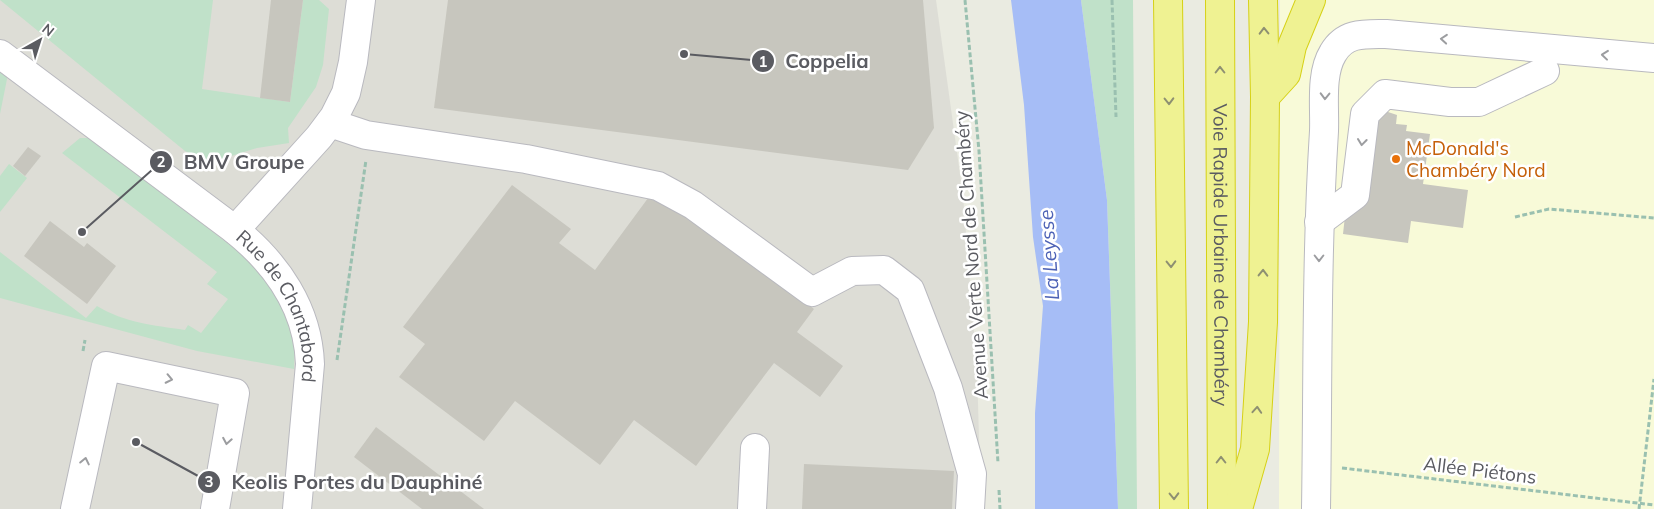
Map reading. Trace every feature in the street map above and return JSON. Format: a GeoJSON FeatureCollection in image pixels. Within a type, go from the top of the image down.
{"type":"FeatureCollection","features":[{"type":"Feature","properties":{"kind":"highway"},"geometry":{"type":"LineString","coordinates":[[1168,0],[1174,509]]}},
{"type":"Feature","properties":{"kind":"highway","name":"Voie Rapide Urbaine de Chambéry"},"geometry":{"type":"LineString","coordinates":[[1220,0],[1222,509]]}},
{"type":"Feature","properties":{"kind":"highway"},"geometry":{"type":"LineString","coordinates":[[1238,509],[1255,449],[1263,322],[1265,97],[1263,0]]}},
{"type":"Feature","properties":{"kind":"highway"},"geometry":{"type":"LineString","coordinates":[[1265,97],[1286,74],[1292,46],[1311,0]]}},
{"type":"Feature","properties":{"kind":"street","name":"Rue de Chantabord"},"geometry":{"type":"LineString","coordinates":[[297,509],[310,364],[309,346],[302,318],[282,280],[259,249],[235,230],[330,123],[346,93],[353,62],[361,0]]}},
{"type":"Feature","properties":{"kind":"street"},"geometry":{"type":"LineString","coordinates":[[1292,46],[1295,0]]}},
{"type":"Feature","properties":{"kind":"street"},"geometry":{"type":"LineString","coordinates":[[1316,509],[1319,222],[1325,82],[1329,61],[1333,52],[1347,38],[1356,34],[1386,34],[1654,58]]}},
{"type":"Feature","properties":{"kind":"street"},"geometry":{"type":"LineString","coordinates":[[0,54],[235,230]]}},
{"type":"Feature","properties":{"kind":"street"},"geometry":{"type":"LineString","coordinates":[[1319,222],[1355,195],[1365,114],[1380,99],[1479,102],[1545,72],[1496,108],[1473,117],[1454,117],[1380,99]]}},
{"type":"Feature","properties":{"kind":"street"},"geometry":{"type":"LineString","coordinates":[[330,123],[366,135],[526,159],[658,186],[693,205],[812,292],[852,271],[884,270],[910,290],[948,388],[972,474],[970,509]]}},
{"type":"Feature","properties":{"kind":"street"},"geometry":{"type":"LineString","coordinates":[[76,509],[106,366],[235,393],[214,509]]}},
{"type":"Feature","properties":{"kind":"street"},"geometry":{"type":"LineString","coordinates":[[752,509],[755,448]]}},
{"type":"Feature","properties":{"kind":"path","name":"Avenue Verte Nord de Chambéry"},"geometry":{"type":"LineString","coordinates":[[965,0],[979,151],[998,464]]}},
{"type":"Feature","properties":{"kind":"path"},"geometry":{"type":"LineString","coordinates":[[1112,0],[1116,117]]}},
{"type":"Feature","properties":{"kind":"path"},"geometry":{"type":"LineString","coordinates":[[336,367],[366,167],[366,135]]}},
{"type":"Feature","properties":{"kind":"path"},"geometry":{"type":"LineString","coordinates":[[1515,217],[1549,209],[1654,218]]}},
{"type":"Feature","properties":{"kind":"path"},"geometry":{"type":"LineString","coordinates":[[1639,509],[1654,379]]}},
{"type":"Feature","properties":{"kind":"path","name":"Allée Piétons"},"geometry":{"type":"LineString","coordinates":[[1317,465],[1654,505]]}},
{"type":"Feature","properties":{"kind":"path"},"geometry":{"type":"LineString","coordinates":[[999,484],[1000,509]]}},
{"type":"Feature","properties":{"kind":"shaded area"},"geometry":{"type":"Polygon","coordinates":[[[0,0],[936,0],[963,196],[977,368],[981,509],[0,509],[0,0]]]}},
{"type":"Feature","properties":{"kind":"shaded area"},"geometry":{"type":"Polygon","coordinates":[[[0,0],[213,0],[202,89],[290,102],[303,0],[319,0],[329,9],[323,65],[316,87],[288,128],[289,143],[257,148],[209,163],[185,151],[0,0]]]}},
{"type":"Feature","properties":{"kind":"shaded area"},"geometry":{"type":"Polygon","coordinates":[[[1081,0],[1133,0],[1137,509],[1118,509],[1107,200],[1081,0]]]}},
{"type":"Feature","properties":{"kind":"shaded area"},"geometry":{"type":"Polygon","coordinates":[[[1280,0],[1654,0],[1654,509],[1279,509],[1280,0]]]}},
{"type":"Feature","properties":{"kind":"shaded area"},"geometry":{"type":"Polygon","coordinates":[[[0,69],[6,74],[7,79],[0,114],[0,69]]]}},
{"type":"Feature","properties":{"kind":"shaded area"},"geometry":{"type":"Polygon","coordinates":[[[80,138],[90,138],[260,268],[283,298],[295,344],[294,369],[197,351],[0,298],[0,252],[86,318],[97,306],[129,320],[185,330],[188,325],[201,333],[228,299],[207,284],[217,272],[62,153],[80,138]]]}},
{"type":"Feature","properties":{"kind":"shaded area"},"geometry":{"type":"Polygon","coordinates":[[[9,164],[27,178],[0,212],[0,176],[9,164]]]}},
{"type":"Feature","properties":{"kind":"water","name":"La Leysse"},"geometry":{"type":"Polygon","coordinates":[[[1011,0],[1081,0],[1107,200],[1118,509],[1035,509],[1035,413],[1043,306],[1033,237],[1024,105],[1011,0]]]}},
{"type":"Feature","properties":{"kind":"building"},"geometry":{"type":"Polygon","coordinates":[[[271,0],[303,0],[290,102],[260,98],[271,0]]]}},
{"type":"Feature","properties":{"kind":"building"},"geometry":{"type":"Polygon","coordinates":[[[448,0],[923,0],[934,128],[908,170],[434,108],[448,0]]]}},
{"type":"Feature","properties":{"kind":"building","name":"McDonald's Chambéry Nord"},"geometry":{"type":"Polygon","coordinates":[[[1385,111],[1397,115],[1396,124],[1407,125],[1406,131],[1430,134],[1423,184],[1468,190],[1463,228],[1411,221],[1408,243],[1343,234],[1346,207],[1372,115],[1385,111]]]}},
{"type":"Feature","properties":{"kind":"building"},"geometry":{"type":"Polygon","coordinates":[[[28,147],[41,156],[25,176],[13,166],[28,147]]]}},
{"type":"Feature","properties":{"kind":"building"},"geometry":{"type":"Polygon","coordinates":[[[512,185],[571,229],[559,243],[595,270],[654,190],[814,309],[797,332],[843,366],[820,397],[774,363],[696,466],[634,420],[600,465],[515,401],[484,441],[399,377],[425,344],[403,327],[512,185]]]}},
{"type":"Feature","properties":{"kind":"building"},"geometry":{"type":"Polygon","coordinates":[[[50,221],[84,247],[87,243],[116,266],[87,304],[24,256],[50,221]]]}},
{"type":"Feature","properties":{"kind":"building"},"geometry":{"type":"Polygon","coordinates":[[[376,427],[484,509],[422,509],[354,457],[376,427]]]}},
{"type":"Feature","properties":{"kind":"building"},"geometry":{"type":"Polygon","coordinates":[[[804,464],[954,471],[952,509],[802,509],[804,464]]]}},
{"type":"Feature","properties":{"kind":"place","name":"Coppelia"},"geometry":{"type":"Point","coordinates":[684,54]}},
{"type":"Feature","properties":{"kind":"place","name":"McDonald's Chambéry Nord"},"geometry":{"type":"Point","coordinates":[1396,159]}},
{"type":"Feature","properties":{"kind":"place","name":"BMV Groupe"},"geometry":{"type":"Point","coordinates":[82,232]}},
{"type":"Feature","properties":{"kind":"place","name":"Keolis Portes du Dauphiné"},"geometry":{"type":"Point","coordinates":[136,442]}}]}
